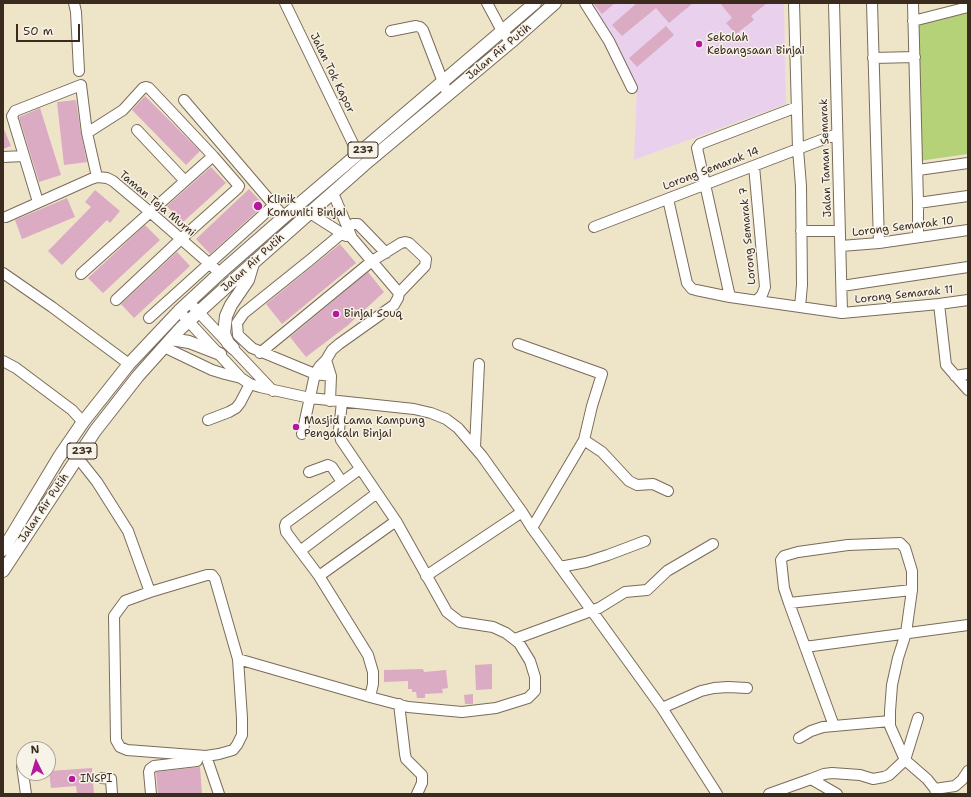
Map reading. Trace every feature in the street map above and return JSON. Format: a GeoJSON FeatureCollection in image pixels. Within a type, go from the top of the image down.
{"type":"FeatureCollection","features":[{"type":"Feature","properties":{"kind":"main road","name":"Jalan Air Putih"},"geometry":{"type":"LineString","coordinates":[[3,550],[59,457],[83,422],[129,364],[179,311],[284,217],[535,3]]}},
{"type":"Feature","properties":{"kind":"main road","name":"Jalan Air Putih"},"geometry":{"type":"LineString","coordinates":[[3,571],[95,431],[138,376],[188,321],[252,263],[555,3]]}},
{"type":"Feature","properties":{"kind":"main road"},"geometry":{"type":"LineString","coordinates":[[233,348],[225,338],[225,321],[231,305],[248,280],[252,263]]}},
{"type":"Feature","properties":{"kind":"main road"},"geometry":{"type":"LineString","coordinates":[[167,343],[189,342],[220,354]]}},
{"type":"Feature","properties":{"kind":"street"},"geometry":{"type":"LineString","coordinates":[[74,3],[76,12],[79,72]]}},
{"type":"Feature","properties":{"kind":"street","name":"Jalan Tok Kapor"},"geometry":{"type":"LineString","coordinates":[[284,3],[358,154]]}},
{"type":"Feature","properties":{"kind":"street"},"geometry":{"type":"LineString","coordinates":[[487,3],[502,31],[511,42]]}},
{"type":"Feature","properties":{"kind":"street"},"geometry":{"type":"LineString","coordinates":[[585,3],[609,41],[632,88]]}},
{"type":"Feature","properties":{"kind":"street"},"geometry":{"type":"LineString","coordinates":[[794,3],[798,149],[801,186],[802,285],[800,307]]}},
{"type":"Feature","properties":{"kind":"street"},"geometry":{"type":"LineString","coordinates":[[872,3],[879,243]]}},
{"type":"Feature","properties":{"kind":"street"},"geometry":{"type":"LineString","coordinates":[[913,3],[918,170],[918,237]]}},
{"type":"Feature","properties":{"kind":"street","name":"Jalan Taman Semarak"},"geometry":{"type":"LineString","coordinates":[[836,4],[842,313]]}},
{"type":"Feature","properties":{"kind":"street"},"geometry":{"type":"LineString","coordinates":[[914,21],[968,7]]}},
{"type":"Feature","properties":{"kind":"street"},"geometry":{"type":"LineString","coordinates":[[391,31],[416,26],[423,30],[448,95]]}},
{"type":"Feature","properties":{"kind":"street"},"geometry":{"type":"LineString","coordinates":[[873,58],[915,56]]}},
{"type":"Feature","properties":{"kind":"street"},"geometry":{"type":"LineString","coordinates":[[6,217],[97,177],[87,133],[80,86],[13,112],[12,116],[38,202]]}},
{"type":"Feature","properties":{"kind":"street"},"geometry":{"type":"LineString","coordinates":[[87,133],[122,110],[143,88],[146,87],[149,88],[238,183],[238,188],[116,300]]}},
{"type":"Feature","properties":{"kind":"street"},"geometry":{"type":"LineString","coordinates":[[184,100],[273,206],[284,217]]}},
{"type":"Feature","properties":{"kind":"street"},"geometry":{"type":"LineString","coordinates":[[730,297],[697,148],[700,144],[797,107]]}},
{"type":"Feature","properties":{"kind":"street"},"geometry":{"type":"LineString","coordinates":[[137,130],[185,181]]}},
{"type":"Feature","properties":{"kind":"street","name":"Lorong Semarak 14"},"geometry":{"type":"LineString","coordinates":[[594,227],[838,134]]}},
{"type":"Feature","properties":{"kind":"street"},"geometry":{"type":"LineString","coordinates":[[3,158],[24,156]]}},
{"type":"Feature","properties":{"kind":"street"},"geometry":{"type":"LineString","coordinates":[[81,274],[213,156]]}},
{"type":"Feature","properties":{"kind":"street"},"geometry":{"type":"LineString","coordinates":[[918,170],[968,163]]}},
{"type":"Feature","properties":{"kind":"street","name":"Lorong Semarak 7"},"geometry":{"type":"LineString","coordinates":[[754,166],[765,287],[762,295],[757,300]]}},
{"type":"Feature","properties":{"kind":"street","name":"Taman Teja Murni"},"geometry":{"type":"LineString","coordinates":[[97,177],[107,178],[113,181],[220,273]]}},
{"type":"Feature","properties":{"kind":"street"},"geometry":{"type":"LineString","coordinates":[[333,193],[344,231]]}},
{"type":"Feature","properties":{"kind":"street"},"geometry":{"type":"LineString","coordinates":[[918,203],[968,196]]}},
{"type":"Feature","properties":{"kind":"street","name":"Lorong Semarak 11"},"geometry":{"type":"LineString","coordinates":[[668,199],[687,283],[692,289],[730,297],[842,313],[968,300]]}},
{"type":"Feature","properties":{"kind":"street"},"geometry":{"type":"LineString","coordinates":[[149,318],[208,263],[273,206]]}},
{"type":"Feature","properties":{"kind":"street"},"geometry":{"type":"LineString","coordinates":[[310,213],[344,231],[352,238],[399,293]]}},
{"type":"Feature","properties":{"kind":"street"},"geometry":{"type":"LineString","coordinates":[[331,376],[315,374],[260,353],[246,344],[238,334],[237,323],[239,318],[353,224],[358,224],[386,253]]}},
{"type":"Feature","properties":{"kind":"street","name":"Lorong Semarak 10"},"geometry":{"type":"LineString","coordinates":[[840,246],[879,243],[968,230]]}},
{"type":"Feature","properties":{"kind":"street"},"geometry":{"type":"LineString","coordinates":[[801,231],[840,231]]}},
{"type":"Feature","properties":{"kind":"street"},"geometry":{"type":"LineString","coordinates":[[260,353],[372,261],[401,243],[409,243],[426,259],[425,266],[399,293],[394,305],[339,344],[332,350],[320,366],[315,374],[302,434]]}},
{"type":"Feature","properties":{"kind":"street"},"geometry":{"type":"LineString","coordinates":[[842,286],[968,267]]}},
{"type":"Feature","properties":{"kind":"street"},"geometry":{"type":"LineString","coordinates":[[3,273],[52,306],[129,364]]}},
{"type":"Feature","properties":{"kind":"street"},"geometry":{"type":"LineString","coordinates":[[189,302],[273,391]]}},
{"type":"Feature","properties":{"kind":"street"},"geometry":{"type":"LineString","coordinates":[[939,304],[946,365],[968,390]]}},
{"type":"Feature","properties":{"kind":"street"},"geometry":{"type":"LineString","coordinates":[[179,311],[241,378],[250,384],[273,391],[310,398],[414,409],[431,413],[446,419],[458,428],[475,447],[662,708],[717,794]]}},
{"type":"Feature","properties":{"kind":"street"},"geometry":{"type":"LineString","coordinates":[[167,343],[212,370],[241,378]]}},
{"type":"Feature","properties":{"kind":"street"},"geometry":{"type":"LineString","coordinates":[[518,344],[602,374],[592,406],[584,440],[532,528]]}},
{"type":"Feature","properties":{"kind":"street"},"geometry":{"type":"LineString","coordinates":[[326,360],[331,376],[330,401]]}},
{"type":"Feature","properties":{"kind":"street"},"geometry":{"type":"LineString","coordinates":[[3,361],[16,368],[72,410],[83,422]]}},
{"type":"Feature","properties":{"kind":"street"},"geometry":{"type":"LineString","coordinates":[[475,447],[479,364]]}},
{"type":"Feature","properties":{"kind":"street"},"geometry":{"type":"LineString","coordinates":[[955,376],[968,374]]}},
{"type":"Feature","properties":{"kind":"street"},"geometry":{"type":"LineString","coordinates":[[208,420],[236,408],[250,384]]}},
{"type":"Feature","properties":{"kind":"street"},"geometry":{"type":"LineString","coordinates":[[238,659],[399,704],[462,712],[496,708],[528,698],[535,691],[535,677],[530,661],[515,639],[506,633],[493,628],[464,624],[456,620],[447,612],[396,521],[341,440],[339,435],[342,402]]}},
{"type":"Feature","properties":{"kind":"street"},"geometry":{"type":"LineString","coordinates":[[584,440],[602,452],[629,481],[637,485],[653,484],[668,491]]}},
{"type":"Feature","properties":{"kind":"street"},"geometry":{"type":"LineString","coordinates":[[78,458],[97,482],[128,531],[150,592]]}},
{"type":"Feature","properties":{"kind":"street"},"geometry":{"type":"LineString","coordinates":[[309,472],[328,466],[332,467],[342,482]]}},
{"type":"Feature","properties":{"kind":"street"},"geometry":{"type":"LineString","coordinates":[[360,469],[286,523],[285,526],[286,532],[319,576],[368,655],[373,672],[373,684],[370,697]]}},
{"type":"Feature","properties":{"kind":"street"},"geometry":{"type":"LineString","coordinates":[[300,551],[377,494]]}},
{"type":"Feature","properties":{"kind":"street"},"geometry":{"type":"LineString","coordinates":[[426,576],[522,512]]}},
{"type":"Feature","properties":{"kind":"street"},"geometry":{"type":"LineString","coordinates":[[319,576],[396,521]]}},
{"type":"Feature","properties":{"kind":"street"},"geometry":{"type":"LineString","coordinates":[[560,567],[586,562],[646,541]]}},
{"type":"Feature","properties":{"kind":"street"},"geometry":{"type":"LineString","coordinates":[[515,639],[592,611],[625,592],[646,590],[667,571],[713,544]]}},
{"type":"Feature","properties":{"kind":"street"},"geometry":{"type":"LineString","coordinates":[[834,726],[784,588],[780,562],[782,558],[798,552],[848,545],[903,544],[912,571],[912,590],[906,633],[898,658],[892,685],[890,721],[891,731],[905,760],[919,771],[936,791],[955,786],[962,780],[968,771]]}},
{"type":"Feature","properties":{"kind":"street"},"geometry":{"type":"LineString","coordinates":[[151,794],[150,769],[154,766],[202,758],[233,750],[238,745],[242,735],[238,659],[215,580],[212,576],[207,575],[125,601],[114,616],[116,740],[120,747],[127,750],[202,758]]}},
{"type":"Feature","properties":{"kind":"street"},"geometry":{"type":"LineString","coordinates":[[789,603],[912,590]]}},
{"type":"Feature","properties":{"kind":"street"},"geometry":{"type":"LineString","coordinates":[[805,647],[968,625]]}},
{"type":"Feature","properties":{"kind":"street"},"geometry":{"type":"LineString","coordinates":[[662,708],[701,691],[728,687],[747,688]]}},
{"type":"Feature","properties":{"kind":"street"},"geometry":{"type":"LineString","coordinates":[[399,704],[406,759],[422,775],[422,783],[417,794]]}},
{"type":"Feature","properties":{"kind":"street"},"geometry":{"type":"LineString","coordinates":[[769,794],[824,774],[832,773],[860,775],[878,779],[888,775],[905,760],[918,718]]}},
{"type":"Feature","properties":{"kind":"street"},"geometry":{"type":"LineString","coordinates":[[799,738],[811,731],[823,727],[890,721]]}},
{"type":"Feature","properties":{"kind":"street"},"geometry":{"type":"LineString","coordinates":[[202,758],[219,794]]}},
{"type":"Feature","properties":{"kind":"street"},"geometry":{"type":"LineString","coordinates":[[102,778],[111,779],[112,794]]}},
{"type":"Feature","properties":{"kind":"street"},"geometry":{"type":"LineString","coordinates":[[811,779],[837,794]]}},
{"type":"Feature","properties":{"kind":"street"},"geometry":{"type":"LineString","coordinates":[[24,781],[26,794]]}},
{"type":"Feature","properties":{"kind":"shaded area","name":"Sekolah Kebangsaan Binjai"},"geometry":{"type":"Polygon","coordinates":[[[589,3],[784,3],[786,104],[634,160],[637,85],[589,3]]]}},
{"type":"Feature","properties":{"kind":"green space"},"geometry":{"type":"Polygon","coordinates":[[[968,10],[968,154],[919,161],[915,25],[968,10]]]}},
{"type":"Feature","properties":{"kind":"building"},"geometry":{"type":"Polygon","coordinates":[[[593,3],[615,3],[602,14],[593,3]]]}},
{"type":"Feature","properties":{"kind":"building"},"geometry":{"type":"Polygon","coordinates":[[[637,3],[693,3],[669,23],[656,8],[622,36],[612,25],[637,3]]]}},
{"type":"Feature","properties":{"kind":"building"},"geometry":{"type":"Polygon","coordinates":[[[720,3],[767,3],[751,16],[754,20],[736,34],[726,23],[732,18],[720,3]]]}},
{"type":"Feature","properties":{"kind":"building"},"geometry":{"type":"Polygon","coordinates":[[[666,26],[674,35],[637,67],[629,58],[666,26]]]}},
{"type":"Feature","properties":{"kind":"building"},"geometry":{"type":"Polygon","coordinates":[[[145,96],[200,151],[186,165],[132,110],[145,96]]]}},
{"type":"Feature","properties":{"kind":"building"},"geometry":{"type":"Polygon","coordinates":[[[76,100],[87,162],[64,165],[57,102],[76,100]]]}},
{"type":"Feature","properties":{"kind":"building"},"geometry":{"type":"Polygon","coordinates":[[[40,108],[61,175],[39,182],[19,117],[40,108]]]}},
{"type":"Feature","properties":{"kind":"building"},"geometry":{"type":"Polygon","coordinates":[[[3,127],[11,146],[3,149],[3,127]]]}},
{"type":"Feature","properties":{"kind":"building"},"geometry":{"type":"Polygon","coordinates":[[[211,167],[226,183],[182,223],[167,206],[211,167]]]}},
{"type":"Feature","properties":{"kind":"building"},"geometry":{"type":"Polygon","coordinates":[[[249,189],[264,205],[210,254],[196,239],[249,189]]]}},
{"type":"Feature","properties":{"kind":"building"},"geometry":{"type":"Polygon","coordinates":[[[95,190],[120,211],[110,223],[107,220],[62,265],[48,251],[91,207],[85,202],[95,190]]]}},
{"type":"Feature","properties":{"kind":"building"},"geometry":{"type":"Polygon","coordinates":[[[67,198],[75,217],[22,239],[15,220],[67,198]]]}},
{"type":"Feature","properties":{"kind":"building"},"geometry":{"type":"Polygon","coordinates":[[[145,225],[160,240],[103,293],[88,278],[145,225]]]}},
{"type":"Feature","properties":{"kind":"building"},"geometry":{"type":"Polygon","coordinates":[[[340,244],[356,263],[282,324],[266,304],[340,244]]]}},
{"type":"Feature","properties":{"kind":"building"},"geometry":{"type":"Polygon","coordinates":[[[177,252],[190,266],[134,318],[121,304],[177,252]]]}},
{"type":"Feature","properties":{"kind":"building","name":"Binjai Souq"},"geometry":{"type":"Polygon","coordinates":[[[368,272],[384,292],[347,326],[306,357],[290,337],[368,272]]]}},
{"type":"Feature","properties":{"kind":"building"},"geometry":{"type":"Polygon","coordinates":[[[492,664],[492,689],[476,690],[475,665],[492,664]]]}},
{"type":"Feature","properties":{"kind":"building"},"geometry":{"type":"Polygon","coordinates":[[[423,669],[424,672],[446,670],[448,688],[442,689],[443,693],[425,694],[425,698],[417,698],[416,692],[412,692],[412,689],[408,689],[408,681],[384,682],[384,670],[423,669]]]}},
{"type":"Feature","properties":{"kind":"building"},"geometry":{"type":"Polygon","coordinates":[[[473,694],[473,704],[465,704],[464,695],[473,694]]]}},
{"type":"Feature","properties":{"kind":"building"},"geometry":{"type":"Polygon","coordinates":[[[200,767],[202,794],[158,794],[156,772],[200,767]]]}},
{"type":"Feature","properties":{"kind":"building","name":"INSPI"},"geometry":{"type":"Polygon","coordinates":[[[92,768],[94,794],[77,794],[76,786],[51,788],[50,781],[56,781],[56,771],[92,768]]]}},
{"type":"Feature","properties":{"kind":"place","name":"Sekolah Kebangsaan Binjai"},"geometry":{"type":"Point","coordinates":[699,44]}},
{"type":"Feature","properties":{"kind":"place","name":"Klinik Komuniti Binjai"},"geometry":{"type":"Point","coordinates":[258,206]}},
{"type":"Feature","properties":{"kind":"place","name":"Binjai Souq"},"geometry":{"type":"Point","coordinates":[336,314]}},
{"type":"Feature","properties":{"kind":"place","name":"Masjid Lama Kampung Pengakaln Binjai"},"geometry":{"type":"Point","coordinates":[296,427]}},
{"type":"Feature","properties":{"kind":"place","name":"INSPI"},"geometry":{"type":"Point","coordinates":[72,779]}}]}
